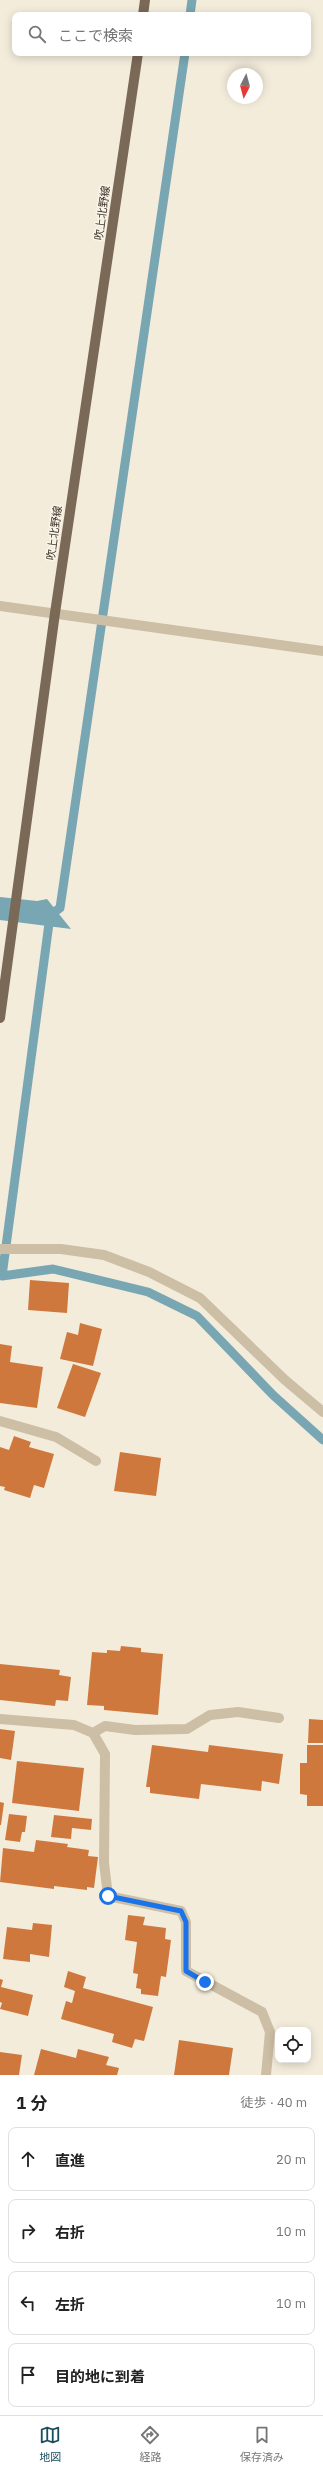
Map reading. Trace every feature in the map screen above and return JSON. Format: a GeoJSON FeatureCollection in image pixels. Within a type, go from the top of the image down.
{"type":"FeatureCollection","features":[{"type":"Feature","properties":{"kind":"main road"},"geometry":{"type":"LineString","coordinates":[[143,12],[145,0]]}},
{"type":"Feature","properties":{"kind":"main road","name":"吹上北野線"},"geometry":{"type":"LineString","coordinates":[[0,1018],[55,614],[138,56]]}},
{"type":"Feature","properties":{"kind":"street"},"geometry":{"type":"LineString","coordinates":[[0,606],[323,651]]}},
{"type":"Feature","properties":{"kind":"street"},"geometry":{"type":"LineString","coordinates":[[0,1249],[60,1249],[104,1255],[149,1272],[200,1298],[285,1380],[323,1412]]}},
{"type":"Feature","properties":{"kind":"street"},"geometry":{"type":"LineString","coordinates":[[0,1421],[56,1437],[96,1461]]}},
{"type":"Feature","properties":{"kind":"street"},"geometry":{"type":"LineString","coordinates":[[93,1733],[105,1726],[135,1730],[186,1728],[210,1715],[238,1712],[279,1718]]}},
{"type":"Feature","properties":{"kind":"street"},"geometry":{"type":"LineString","coordinates":[[0,1719],[74,1725],[93,1733],[105,1754],[104,1863],[108,1896],[181,1911],[186,1922],[186,1971],[262,2012],[270,2032],[266,2075]]}},
{"type":"Feature","properties":{"kind":"water"},"geometry":{"type":"Polygon","coordinates":[[[0,897],[37,901],[47,899],[71,929],[0,920],[0,897]]]}},
{"type":"Feature","properties":{"kind":"building"},"geometry":{"type":"Polygon","coordinates":[[[30,1280],[69,1283],[67,1313],[28,1310],[30,1280]]]}},
{"type":"Feature","properties":{"kind":"building"},"geometry":{"type":"Polygon","coordinates":[[[80,1323],[102,1329],[93,1366],[60,1359],[67,1332],[78,1335],[80,1323]]]}},
{"type":"Feature","properties":{"kind":"building"},"geometry":{"type":"Polygon","coordinates":[[[0,1344],[12,1346],[10,1362],[43,1367],[37,1408],[0,1403],[0,1344]]]}},
{"type":"Feature","properties":{"kind":"building"},"geometry":{"type":"Polygon","coordinates":[[[73,1364],[101,1373],[85,1417],[57,1408],[73,1364]]]}},
{"type":"Feature","properties":{"kind":"building"},"geometry":{"type":"Polygon","coordinates":[[[14,1436],[31,1442],[29,1447],[54,1454],[44,1488],[34,1485],[30,1498],[4,1490],[5,1487],[0,1486],[0,1447],[9,1450],[14,1436]]]}},
{"type":"Feature","properties":{"kind":"building"},"geometry":{"type":"Polygon","coordinates":[[[120,1452],[161,1458],[156,1496],[114,1491],[120,1452]]]}},
{"type":"Feature","properties":{"kind":"building"},"geometry":{"type":"Polygon","coordinates":[[[121,1646],[141,1648],[141,1652],[163,1654],[158,1715],[104,1710],[104,1706],[87,1705],[92,1652],[107,1653],[107,1650],[120,1651],[121,1646]]]}},
{"type":"Feature","properties":{"kind":"building"},"geometry":{"type":"Polygon","coordinates":[[[0,1664],[60,1670],[59,1675],[71,1677],[68,1701],[56,1700],[55,1706],[0,1700],[0,1664]]]}},
{"type":"Feature","properties":{"kind":"building"},"geometry":{"type":"Polygon","coordinates":[[[309,1719],[323,1720],[323,1743],[308,1743],[309,1719]]]}},
{"type":"Feature","properties":{"kind":"building"},"geometry":{"type":"Polygon","coordinates":[[[0,1729],[15,1731],[11,1760],[0,1758],[0,1729]]]}},
{"type":"Feature","properties":{"kind":"building"},"geometry":{"type":"Polygon","coordinates":[[[152,1745],[208,1752],[209,1745],[283,1754],[279,1784],[262,1781],[261,1791],[201,1784],[199,1799],[150,1793],[150,1787],[146,1787],[152,1745]]]}},
{"type":"Feature","properties":{"kind":"building"},"geometry":{"type":"Polygon","coordinates":[[[307,1745],[323,1745],[323,1806],[307,1806],[307,1795],[300,1794],[300,1763],[307,1763],[307,1745]]]}},
{"type":"Feature","properties":{"kind":"building"},"geometry":{"type":"Polygon","coordinates":[[[17,1761],[84,1768],[79,1811],[12,1803],[17,1761]]]}},
{"type":"Feature","properties":{"kind":"building"},"geometry":{"type":"Polygon","coordinates":[[[0,1802],[4,1803],[1,1825],[0,1825],[0,1802]]]}},
{"type":"Feature","properties":{"kind":"building"},"geometry":{"type":"Polygon","coordinates":[[[9,1814],[27,1816],[25,1832],[22,1832],[20,1842],[5,1840],[9,1814]]]}},
{"type":"Feature","properties":{"kind":"building"},"geometry":{"type":"Polygon","coordinates":[[[54,1815],[92,1819],[91,1830],[72,1828],[71,1839],[51,1837],[54,1815]]]}},
{"type":"Feature","properties":{"kind":"building"},"geometry":{"type":"Polygon","coordinates":[[[36,1840],[68,1844],[67,1847],[89,1850],[88,1856],[98,1857],[94,1888],[87,1887],[87,1890],[54,1886],[54,1889],[0,1882],[3,1848],[34,1852],[36,1840]]]}},
{"type":"Feature","properties":{"kind":"building"},"geometry":{"type":"Polygon","coordinates":[[[128,1915],[145,1917],[143,1925],[166,1928],[165,1939],[171,1940],[166,1977],[161,1976],[158,1996],[141,1994],[141,1989],[136,1988],[138,1974],[133,1973],[137,1942],[125,1940],[128,1915]]]}},
{"type":"Feature","properties":{"kind":"building"},"geometry":{"type":"Polygon","coordinates":[[[33,1923],[52,1925],[49,1957],[30,1954],[30,1962],[3,1959],[7,1927],[32,1930],[33,1923]]]}},
{"type":"Feature","properties":{"kind":"building"},"geometry":{"type":"Polygon","coordinates":[[[68,1971],[86,1977],[83,1988],[153,2007],[144,2041],[135,2039],[132,2048],[112,2042],[114,2034],[61,2019],[66,2001],[72,2003],[75,1991],[64,1987],[68,1971]]]}},
{"type":"Feature","properties":{"kind":"building"},"geometry":{"type":"Polygon","coordinates":[[[0,1979],[3,1980],[1,1987],[33,1995],[28,2016],[0,2009],[2,2003],[0,2002],[0,1979]]]}},
{"type":"Feature","properties":{"kind":"building"},"geometry":{"type":"Polygon","coordinates":[[[179,2040],[233,2048],[229,2075],[174,2075],[179,2040]]]}},
{"type":"Feature","properties":{"kind":"building"},"geometry":{"type":"Polygon","coordinates":[[[41,2049],[76,2058],[78,2049],[109,2057],[106,2065],[119,2068],[117,2075],[34,2075],[41,2049]]]}},
{"type":"Feature","properties":{"kind":"building"},"geometry":{"type":"Polygon","coordinates":[[[0,2052],[22,2055],[19,2075],[0,2075],[0,2052]]]}},
{"type":"Feature","properties":{"kind":"waterway"},"geometry":{"type":"LineString","coordinates":[[190,12],[192,0]]}},
{"type":"Feature","properties":{"kind":"waterway"},"geometry":{"type":"LineString","coordinates":[[46,914],[50,915],[60,908],[185,56]]}},
{"type":"Feature","properties":{"kind":"waterway"},"geometry":{"type":"LineString","coordinates":[[50,916],[2,1276],[53,1269],[148,1292],[197,1316],[273,1395],[323,1440]]}},
{"type":"Feature","properties":{"kind":"route"},"geometry":{"type":"LineString","coordinates":[[108,1896],[128,1902],[181,1911],[186,1922],[186,1971],[205,1982]]}}]}
